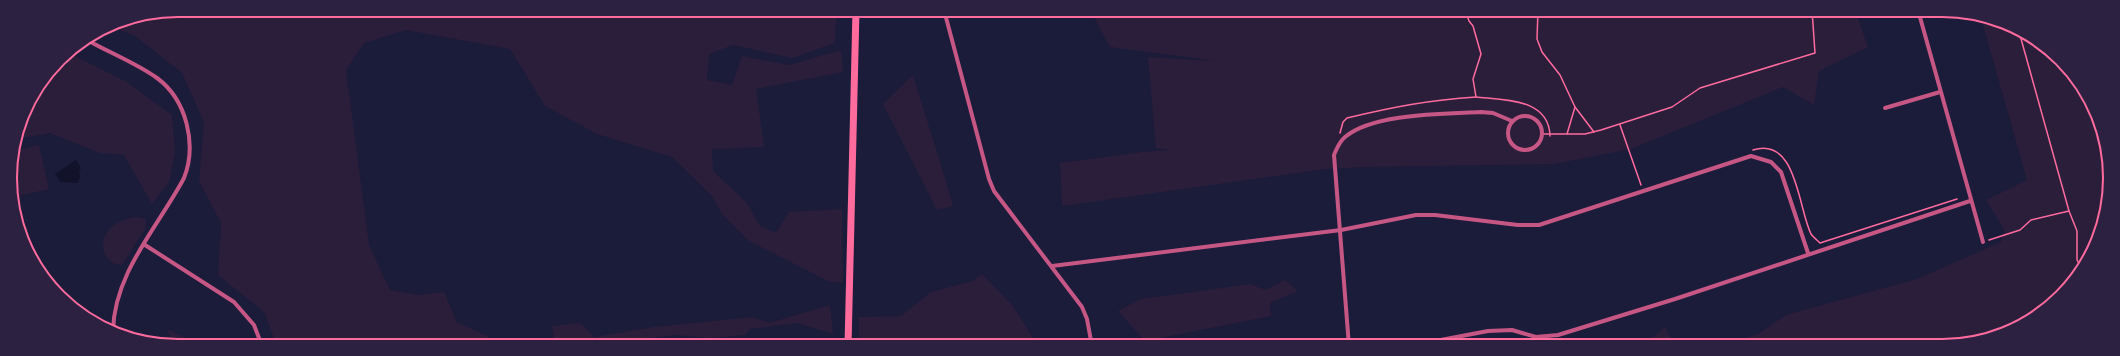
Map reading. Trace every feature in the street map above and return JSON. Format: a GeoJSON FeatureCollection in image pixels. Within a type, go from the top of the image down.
{"type":"FeatureCollection","features":[{"type":"Feature","properties":{"kind":"main road"},"geometry":{"type":"LineString","coordinates":[[848,339],[856,17]]}},
{"type":"Feature","properties":{"kind":"street"},"geometry":{"type":"LineString","coordinates":[[946,17],[989,179],[994,191],[1082,307],[1087,319],[1091,339]]}},
{"type":"Feature","properties":{"kind":"street"},"geometry":{"type":"LineString","coordinates":[[1920,17],[1970,201],[1983,242]]}},
{"type":"Feature","properties":{"kind":"street"},"geometry":{"type":"LineString","coordinates":[[91,42],[158,79],[178,103],[189,133],[191,149],[189,166],[184,178],[121,284],[114,307],[113,325]]}},
{"type":"Feature","properties":{"kind":"street"},"geometry":{"type":"LineString","coordinates":[[1885,108],[1940,92]]}},
{"type":"Feature","properties":{"kind":"street"},"geometry":{"type":"LineString","coordinates":[[1349,339],[1334,155],[1338,144],[1346,136],[1361,128],[1393,118],[1481,112],[1493,113],[1512,121]]}},
{"type":"Feature","properties":{"kind":"street"},"geometry":{"type":"LineString","coordinates":[[1521,116],[1532,117],[1540,124],[1542,134],[1535,147],[1526,150],[1516,148],[1508,135],[1512,121],[1521,116]]}},
{"type":"Feature","properties":{"kind":"street"},"geometry":{"type":"LineString","coordinates":[[1052,266],[1341,230],[1416,215],[1435,215],[1518,225],[1539,225],[1751,156],[1771,162],[1781,172],[1808,253]]}},
{"type":"Feature","properties":{"kind":"street"},"geometry":{"type":"LineString","coordinates":[[1446,339],[1488,331],[1512,330],[1541,337],[1558,335],[1675,299],[1808,253],[1970,201]]}},
{"type":"Feature","properties":{"kind":"street"},"geometry":{"type":"LineString","coordinates":[[144,245],[234,302],[254,325],[259,339]]}},
{"type":"Feature","properties":{"kind":"path"},"geometry":{"type":"LineString","coordinates":[[1468,17],[1473,26],[1473,31],[1481,54],[1473,79],[1476,97],[1508,100],[1527,105],[1545,115],[1550,126],[1550,136]]}},
{"type":"Feature","properties":{"kind":"path"},"geometry":{"type":"LineString","coordinates":[[1538,17],[1537,39],[1542,52],[1560,75],[1575,107],[1594,132]]}},
{"type":"Feature","properties":{"kind":"path"},"geometry":{"type":"LineString","coordinates":[[1542,134],[1550,136],[1594,132],[1672,107],[1700,88],[1815,53],[1812,17]]}},
{"type":"Feature","properties":{"kind":"path"},"geometry":{"type":"LineString","coordinates":[[2021,38],[2069,211],[2076,231],[2077,260],[2078,263]]}},
{"type":"Feature","properties":{"kind":"path"},"geometry":{"type":"LineString","coordinates":[[1567,134],[1575,107]]}},
{"type":"Feature","properties":{"kind":"path"},"geometry":{"type":"LineString","coordinates":[[1983,242],[2020,230],[2031,220],[2069,211]]}},
{"type":"Feature","properties":{"kind":"shaded area"},"geometry":{"type":"Polygon","coordinates":[[[167,17],[837,17],[835,43],[792,58],[733,45],[709,54],[707,80],[732,85],[742,56],[789,65],[841,50],[843,72],[756,89],[764,147],[712,149],[713,171],[746,202],[760,226],[776,233],[789,212],[842,209],[843,283],[830,282],[749,241],[722,214],[712,196],[672,157],[597,134],[545,106],[510,49],[406,30],[364,43],[346,70],[369,245],[390,290],[418,295],[444,292],[457,322],[487,336],[488,339],[274,339],[264,312],[218,275],[221,223],[199,181],[204,122],[182,73],[135,36],[116,29],[136,22],[167,17]]]}},
{"type":"Feature","properties":{"kind":"shaded area"},"geometry":{"type":"Polygon","coordinates":[[[1094,17],[1857,17],[1868,47],[1819,71],[1814,105],[1783,87],[1631,149],[1554,164],[1326,169],[1062,206],[1060,163],[1142,152],[1170,150],[1156,148],[1148,57],[1217,61],[1110,47],[1094,17]]]}},
{"type":"Feature","properties":{"kind":"shaded area"},"geometry":{"type":"Polygon","coordinates":[[[1982,22],[2004,29],[2040,50],[2056,64],[2070,80],[2091,116],[2096,132],[2103,168],[2102,199],[2098,220],[2091,240],[2070,276],[2056,292],[2040,306],[2004,327],[1984,334],[1953,339],[1742,339],[1758,334],[1786,315],[1917,279],[2001,242],[2004,229],[1986,200],[2027,180],[1982,22]]]}},
{"type":"Feature","properties":{"kind":"shaded area"},"geometry":{"type":"Polygon","coordinates":[[[74,55],[125,81],[172,115],[175,153],[169,182],[152,204],[124,155],[100,153],[50,133],[22,138],[29,116],[44,89],[64,64],[74,55]]]}},
{"type":"Feature","properties":{"kind":"shaded area"},"geometry":{"type":"Polygon","coordinates":[[[913,75],[953,206],[937,210],[883,104],[913,75]]]}},
{"type":"Feature","properties":{"kind":"shaded area"},"geometry":{"type":"Polygon","coordinates":[[[39,145],[49,189],[18,196],[17,167],[19,150],[39,145]]]}},
{"type":"Feature","properties":{"kind":"shaded area"},"geometry":{"type":"Polygon","coordinates":[[[76,160],[81,168],[78,183],[61,182],[55,174],[76,160]]]}},
{"type":"Feature","properties":{"kind":"shaded area"},"geometry":{"type":"Polygon","coordinates":[[[135,217],[146,219],[145,229],[122,265],[115,264],[106,257],[104,252],[103,246],[106,234],[118,223],[135,217]]]}},
{"type":"Feature","properties":{"kind":"shaded area"},"geometry":{"type":"Polygon","coordinates":[[[982,274],[1013,306],[1034,339],[859,339],[859,317],[901,316],[931,292],[973,281],[982,274]]]}},
{"type":"Feature","properties":{"kind":"shaded area"},"geometry":{"type":"Polygon","coordinates":[[[1285,280],[1298,291],[1270,303],[1271,316],[1155,339],[1143,339],[1118,311],[1141,299],[1251,284],[1265,290],[1285,280]]]}},
{"type":"Feature","properties":{"kind":"shaded area"},"geometry":{"type":"Polygon","coordinates":[[[830,305],[833,334],[797,323],[750,329],[745,335],[711,338],[675,335],[641,339],[554,339],[552,326],[580,323],[595,337],[654,327],[753,317],[769,323],[830,305]]]}},
{"type":"Feature","properties":{"kind":"shaded area"},"geometry":{"type":"Polygon","coordinates":[[[1665,327],[1671,339],[1650,339],[1665,327]]]}},
{"type":"Feature","properties":{"kind":"shaded area"},"geometry":{"type":"Polygon","coordinates":[[[167,329],[188,339],[178,339],[171,339],[167,329]]]}}]}
